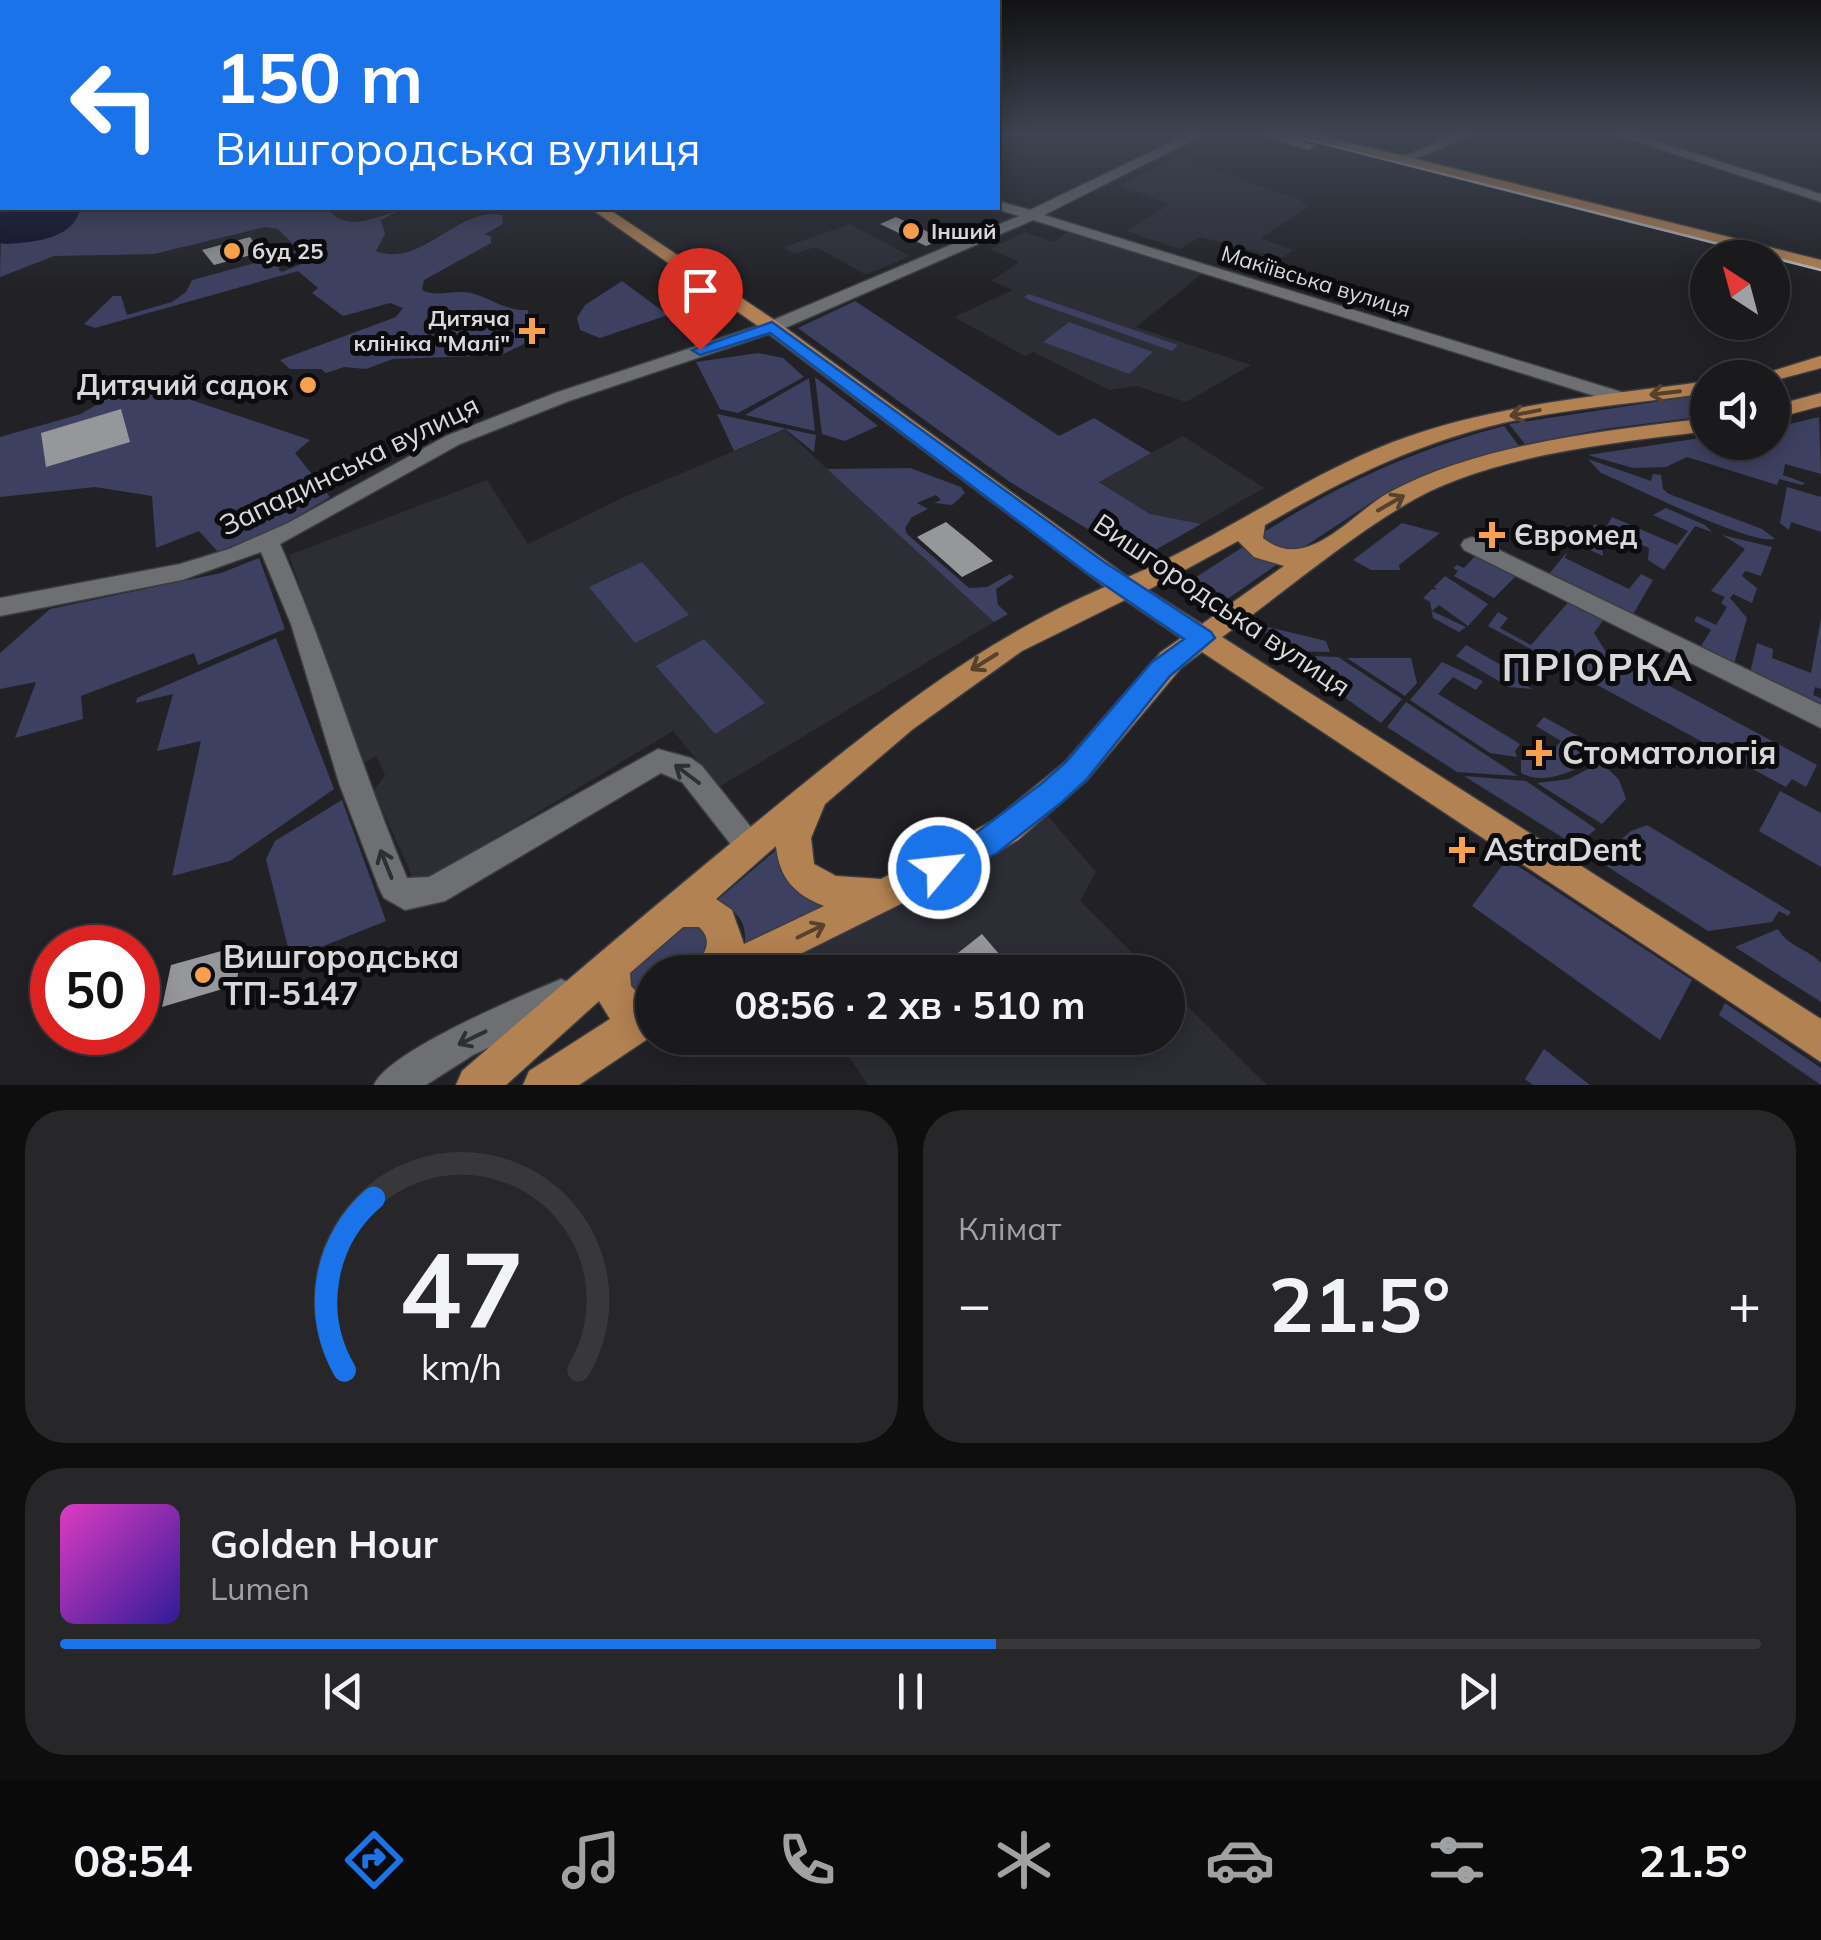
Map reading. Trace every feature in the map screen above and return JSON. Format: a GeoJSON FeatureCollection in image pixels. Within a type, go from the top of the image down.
{"type":"FeatureCollection","features":[{"type":"Feature","properties":{"kind":"main road"},"geometry":{"type":"LineString","coordinates":[[1456,184],[1690,243]]}},
{"type":"Feature","properties":{"kind":"main road"},"geometry":{"type":"LineString","coordinates":[[1494,184],[1821,266]]}},
{"type":"Feature","properties":{"kind":"main road","name":"Вишгородська вулиця"},"geometry":{"type":"LineString","coordinates":[[600,210],[772,327],[1126,588],[1821,1042]]}},
{"type":"Feature","properties":{"kind":"main road"},"geometry":{"type":"LineString","coordinates":[[1790,268],[1821,276]]}},
{"type":"Feature","properties":{"kind":"main road"},"geometry":{"type":"LineString","coordinates":[[1790,370],[1821,362]]}},
{"type":"Feature","properties":{"kind":"main road"},"geometry":{"type":"LineString","coordinates":[[476,1085],[602,972],[902,720],[963,675],[1068,614],[1169,570],[1348,469],[1417,441],[1501,418],[1690,389]]}},
{"type":"Feature","properties":{"kind":"main road"},"geometry":{"type":"LineString","coordinates":[[1790,407],[1821,399]]}},
{"type":"Feature","properties":{"kind":"main road"},"geometry":{"type":"LineString","coordinates":[[761,955],[986,844],[1076,771],[1161,669],[1396,499],[1449,476],[1552,447],[1690,427]]}},
{"type":"Feature","properties":{"kind":"main road"},"geometry":{"type":"LineString","coordinates":[[1253,522],[1250,540],[1264,553],[1290,559],[1310,558]]}},
{"type":"Feature","properties":{"kind":"main road"},"geometry":{"type":"LineString","coordinates":[[813,795],[793,850],[801,873],[816,888],[843,896],[896,889]]}},
{"type":"Feature","properties":{"kind":"main road"},"geometry":{"type":"LineString","coordinates":[[673,914],[699,908],[711,911],[723,924],[725,955]]}},
{"type":"Feature","properties":{"kind":"main road"},"geometry":{"type":"LineString","coordinates":[[602,972],[618,1003],[635,1011]]}},
{"type":"Feature","properties":{"kind":"main road"},"geometry":{"type":"LineString","coordinates":[[544,1085],[635,1024]]}},
{"type":"Feature","properties":{"kind":"street","name":"Западинська вулиця"},"geometry":{"type":"LineString","coordinates":[[0,607],[182,572],[268,542],[472,432],[772,327],[1097,184]]}},
{"type":"Feature","properties":{"kind":"street"},"geometry":{"type":"LineString","coordinates":[[1775,184],[1821,198]]}},
{"type":"Feature","properties":{"kind":"street","name":"Макіївська вулиця"},"geometry":{"type":"LineString","coordinates":[[1000,205],[1622,398]]}},
{"type":"Feature","properties":{"kind":"street"},"geometry":{"type":"LineString","coordinates":[[268,542],[303,624],[353,783],[396,888],[405,896],[434,890],[658,761],[692,774],[751,846]]}},
{"type":"Feature","properties":{"kind":"street"},"geometry":{"type":"LineString","coordinates":[[1472,545],[1821,717]]}},
{"type":"Feature","properties":{"kind":"street"},"geometry":{"type":"LineString","coordinates":[[392,1085],[461,1042],[602,972]]}},
{"type":"Feature","properties":{"kind":"street"},"geometry":{"type":"LineString","coordinates":[[576,1085],[635,1027]]}},
{"type":"Feature","properties":{"kind":"shaded area"},"geometry":{"type":"Polygon","coordinates":[[[1254,184],[1299,199],[1308,207],[1261,238],[1293,250],[1282,258],[1200,237],[1180,249],[1126,231],[1170,204],[1119,186],[1254,184]]]}},
{"type":"Feature","properties":{"kind":"shaded area"},"geometry":{"type":"Polygon","coordinates":[[[0,210],[79,210],[70,226],[52,237],[0,243],[0,210]]]}},
{"type":"Feature","properties":{"kind":"shaded area"},"geometry":{"type":"Polygon","coordinates":[[[2,210],[329,210],[351,222],[398,211],[381,220],[385,234],[376,251],[393,254],[409,252],[470,219],[502,215],[503,224],[485,234],[491,237],[491,243],[424,280],[422,290],[471,293],[509,308],[528,310],[529,327],[524,328],[524,344],[501,355],[393,359],[366,369],[344,367],[326,373],[321,369],[290,369],[280,360],[396,317],[403,308],[390,303],[343,316],[312,293],[318,288],[298,271],[95,328],[84,324],[113,296],[121,296],[127,315],[172,302],[186,292],[192,280],[274,258],[286,263],[278,269],[282,272],[304,263],[305,256],[285,252],[292,243],[278,229],[265,227],[154,254],[54,256],[0,277],[2,210]]]}},
{"type":"Feature","properties":{"kind":"shaded area"},"geometry":{"type":"Polygon","coordinates":[[[850,224],[910,256],[866,275],[816,247],[794,254],[784,247],[850,224]]]}},
{"type":"Feature","properties":{"kind":"shaded area"},"geometry":{"type":"Polygon","coordinates":[[[1025,232],[1054,242],[1067,232],[1202,274],[1136,327],[1251,365],[1186,402],[1136,386],[1109,390],[1033,352],[1025,356],[954,317],[1013,290],[991,281],[1019,262],[990,249],[1025,232]]]}},
{"type":"Feature","properties":{"kind":"shaded area"},"geometry":{"type":"Polygon","coordinates":[[[622,281],[668,315],[600,338],[580,330],[577,318],[585,305],[622,281]]]}},
{"type":"Feature","properties":{"kind":"shaded area"},"geometry":{"type":"Polygon","coordinates":[[[1029,294],[1178,345],[1172,351],[1024,297],[1029,294]]]}},
{"type":"Feature","properties":{"kind":"shaded area"},"geometry":{"type":"Polygon","coordinates":[[[855,301],[1059,436],[1094,418],[1151,453],[1099,482],[1150,514],[1201,524],[1143,557],[1134,557],[1010,482],[798,328],[855,301]]]}},
{"type":"Feature","properties":{"kind":"shaded area"},"geometry":{"type":"Polygon","coordinates":[[[1069,322],[1153,352],[1129,374],[1043,342],[1069,322]]]}},
{"type":"Feature","properties":{"kind":"shaded area"},"geometry":{"type":"Polygon","coordinates":[[[758,353],[783,358],[804,377],[738,413],[720,409],[696,362],[758,353]]]}},
{"type":"Feature","properties":{"kind":"shaded area"},"geometry":{"type":"Polygon","coordinates":[[[815,377],[878,426],[845,441],[822,434],[815,377]]]}},
{"type":"Feature","properties":{"kind":"shaded area"},"geometry":{"type":"Polygon","coordinates":[[[809,378],[815,431],[745,415],[809,378]]]}},
{"type":"Feature","properties":{"kind":"shaded area"},"geometry":{"type":"Polygon","coordinates":[[[135,381],[310,440],[295,453],[330,497],[281,526],[218,552],[199,531],[156,548],[152,496],[95,487],[0,497],[0,437],[81,414],[135,381]]]}},
{"type":"Feature","properties":{"kind":"shaded area"},"geometry":{"type":"Polygon","coordinates":[[[1690,397],[1690,418],[1525,444],[1509,424],[1690,397]]]}},
{"type":"Feature","properties":{"kind":"shaded area"},"geometry":{"type":"Polygon","coordinates":[[[717,414],[816,435],[814,452],[785,429],[734,451],[717,414]]]}},
{"type":"Feature","properties":{"kind":"shaded area"},"geometry":{"type":"Polygon","coordinates":[[[1819,417],[1821,474],[1785,464],[1783,475],[1805,483],[1802,485],[1779,479],[1777,485],[1697,460],[1790,460],[1790,424],[1819,417]]]}},
{"type":"Feature","properties":{"kind":"shaded area"},"geometry":{"type":"Polygon","coordinates":[[[1504,426],[1519,446],[1438,469],[1387,492],[1298,551],[1286,552],[1262,539],[1263,533],[1349,484],[1440,446],[1504,426]]]}},
{"type":"Feature","properties":{"kind":"shaded area"},"geometry":{"type":"Polygon","coordinates":[[[785,430],[994,622],[719,787],[673,731],[429,878],[414,880],[374,791],[385,775],[376,756],[362,764],[289,555],[487,480],[528,544],[622,498],[785,430]]]}},
{"type":"Feature","properties":{"kind":"shaded area"},"geometry":{"type":"Polygon","coordinates":[[[1183,436],[1264,488],[1201,524],[1150,514],[1098,481],[1183,436]]]}},
{"type":"Feature","properties":{"kind":"shaded area"},"geometry":{"type":"Polygon","coordinates":[[[1690,440],[1690,458],[1666,467],[1633,468],[1588,455],[1690,440]]]}},
{"type":"Feature","properties":{"kind":"shaded area"},"geometry":{"type":"Polygon","coordinates":[[[1588,459],[1651,481],[1653,474],[1661,475],[1663,489],[1669,494],[1762,529],[1775,539],[1741,533],[1690,513],[1601,473],[1588,459]]]}},
{"type":"Feature","properties":{"kind":"shaded area"},"geometry":{"type":"Polygon","coordinates":[[[910,468],[961,487],[965,493],[952,505],[934,503],[941,500],[936,495],[917,503],[928,509],[912,517],[905,528],[907,534],[969,588],[987,587],[1010,574],[1014,577],[996,589],[998,605],[1008,614],[994,622],[827,469],[910,468]]]}},
{"type":"Feature","properties":{"kind":"shaded area"},"geometry":{"type":"Polygon","coordinates":[[[1787,487],[1821,497],[1821,532],[1791,522],[1789,530],[1780,523],[1787,487]]]}},
{"type":"Feature","properties":{"kind":"shaded area"},"geometry":{"type":"Polygon","coordinates":[[[1666,508],[1712,532],[1695,526],[1664,570],[1648,560],[1649,548],[1614,532],[1602,547],[1603,556],[1579,545],[1595,524],[1605,529],[1612,517],[1677,545],[1688,531],[1653,515],[1666,508]]]}},
{"type":"Feature","properties":{"kind":"shaded area"},"geometry":{"type":"Polygon","coordinates":[[[1402,523],[1440,533],[1399,565],[1400,570],[1371,570],[1353,560],[1402,523]]]}},
{"type":"Feature","properties":{"kind":"shaded area"},"geometry":{"type":"Polygon","coordinates":[[[1722,535],[1772,547],[1761,576],[1745,571],[1742,576],[1757,588],[1752,603],[1733,594],[1730,598],[1747,618],[1734,664],[1700,648],[1711,630],[1694,621],[1697,616],[1716,625],[1727,607],[1721,603],[1725,597],[1711,591],[1745,549],[1722,535]]]}},
{"type":"Feature","properties":{"kind":"shaded area"},"geometry":{"type":"Polygon","coordinates":[[[1246,545],[1279,563],[1226,600],[1193,579],[1246,545]]]}},
{"type":"Feature","properties":{"kind":"shaded area"},"geometry":{"type":"Polygon","coordinates":[[[1567,552],[1565,558],[1629,589],[1641,574],[1653,580],[1632,616],[1549,574],[1567,552]]]}},
{"type":"Feature","properties":{"kind":"shaded area"},"geometry":{"type":"Polygon","coordinates":[[[1476,555],[1518,574],[1494,598],[1454,576],[1458,571],[1453,568],[1464,568],[1476,555]]]}},
{"type":"Feature","properties":{"kind":"shaded area"},"geometry":{"type":"Polygon","coordinates":[[[259,558],[285,629],[198,665],[194,653],[81,696],[83,719],[15,738],[36,682],[0,689],[0,653],[50,609],[221,573],[259,558]]]}},
{"type":"Feature","properties":{"kind":"shaded area"},"geometry":{"type":"Polygon","coordinates":[[[642,562],[689,615],[635,643],[589,587],[642,562]]]}},
{"type":"Feature","properties":{"kind":"shaded area"},"geometry":{"type":"Polygon","coordinates":[[[1445,576],[1488,604],[1468,626],[1439,605],[1432,611],[1466,627],[1459,632],[1433,618],[1430,602],[1423,598],[1432,589],[1437,590],[1434,587],[1445,576]]]}},
{"type":"Feature","properties":{"kind":"shaded area"},"geometry":{"type":"Polygon","coordinates":[[[1572,598],[1607,615],[1594,633],[1606,652],[1817,765],[1806,787],[1792,779],[1786,787],[1488,626],[1498,612],[1508,618],[1500,628],[1531,645],[1572,598]]]}},
{"type":"Feature","properties":{"kind":"shaded area"},"geometry":{"type":"Polygon","coordinates":[[[1821,618],[1821,689],[1815,687],[1813,695],[1821,698],[1821,711],[1750,673],[1757,643],[1773,649],[1772,658],[1811,673],[1821,618]]]}},
{"type":"Feature","properties":{"kind":"shaded area"},"geometry":{"type":"Polygon","coordinates":[[[1260,625],[1326,641],[1330,652],[1278,651],[1260,625]]]}},
{"type":"Feature","properties":{"kind":"shaded area"},"geometry":{"type":"Polygon","coordinates":[[[276,638],[334,789],[230,861],[172,876],[201,741],[157,751],[173,694],[136,703],[137,698],[276,638]]]}},
{"type":"Feature","properties":{"kind":"shaded area"},"geometry":{"type":"Polygon","coordinates":[[[704,639],[765,703],[715,734],[656,666],[704,639]]]}},
{"type":"Feature","properties":{"kind":"shaded area"},"geometry":{"type":"Polygon","coordinates":[[[1466,645],[1508,669],[1516,659],[1527,665],[1518,680],[1532,689],[1509,687],[1456,656],[1466,645]]]}},
{"type":"Feature","properties":{"kind":"shaded area"},"geometry":{"type":"Polygon","coordinates":[[[1284,655],[1338,657],[1402,699],[1381,723],[1284,655]]]}},
{"type":"Feature","properties":{"kind":"shaded area"},"geometry":{"type":"Polygon","coordinates":[[[1347,658],[1411,658],[1417,683],[1405,696],[1347,658]]]}},
{"type":"Feature","properties":{"kind":"shaded area"},"geometry":{"type":"Polygon","coordinates":[[[1442,662],[1483,681],[1476,690],[1453,677],[1438,694],[1520,744],[1515,751],[1517,757],[1490,753],[1410,700],[1442,662]]]}},
{"type":"Feature","properties":{"kind":"shaded area"},"geometry":{"type":"Polygon","coordinates":[[[1406,702],[1518,776],[1457,772],[1387,727],[1406,702]]]}},
{"type":"Feature","properties":{"kind":"shaded area"},"geometry":{"type":"Polygon","coordinates":[[[1544,717],[1578,736],[1579,746],[1598,758],[1550,777],[1521,773],[1521,760],[1529,749],[1546,759],[1561,741],[1536,726],[1544,717]]]}},
{"type":"Feature","properties":{"kind":"shaded area"},"geometry":{"type":"Polygon","coordinates":[[[1601,762],[1619,780],[1626,799],[1602,824],[1537,783],[1569,779],[1601,762]]]}},
{"type":"Feature","properties":{"kind":"shaded area"},"geometry":{"type":"Polygon","coordinates":[[[1464,776],[1526,781],[1596,829],[1576,846],[1464,776]]]}},
{"type":"Feature","properties":{"kind":"shaded area"},"geometry":{"type":"Polygon","coordinates":[[[1780,791],[1821,813],[1821,867],[1759,831],[1780,791]]]}},
{"type":"Feature","properties":{"kind":"shaded area"},"geometry":{"type":"Polygon","coordinates":[[[342,800],[386,921],[291,959],[266,859],[275,841],[342,800]]]}},
{"type":"Feature","properties":{"kind":"shaded area"},"geometry":{"type":"Polygon","coordinates":[[[1047,815],[1096,872],[1080,901],[1135,955],[789,955],[995,850],[1047,815]]]}},
{"type":"Feature","properties":{"kind":"shaded area"},"geometry":{"type":"Polygon","coordinates":[[[1647,825],[1791,912],[1788,916],[1779,911],[1772,922],[1708,931],[1597,860],[1631,831],[1647,825]]]}},
{"type":"Feature","properties":{"kind":"shaded area"},"geometry":{"type":"Polygon","coordinates":[[[782,845],[834,905],[744,952],[741,921],[715,902],[782,845]]]}},
{"type":"Feature","properties":{"kind":"shaded area"},"geometry":{"type":"Polygon","coordinates":[[[1507,859],[1692,980],[1660,1040],[1472,906],[1507,859]]]}},
{"type":"Feature","properties":{"kind":"shaded area"},"geometry":{"type":"Polygon","coordinates":[[[699,921],[710,927],[708,955],[643,955],[662,941],[699,921]]]}},
{"type":"Feature","properties":{"kind":"shaded area"},"geometry":{"type":"Polygon","coordinates":[[[1778,929],[1787,940],[1821,963],[1821,1002],[1735,947],[1778,929]]]}},
{"type":"Feature","properties":{"kind":"shaded area"},"geometry":{"type":"Polygon","coordinates":[[[635,964],[635,993],[630,983],[635,964]]]}},
{"type":"Feature","properties":{"kind":"shaded area"},"geometry":{"type":"Polygon","coordinates":[[[1725,1003],[1821,1068],[1821,1085],[1719,1015],[1725,1003]]]}},
{"type":"Feature","properties":{"kind":"shaded area"},"geometry":{"type":"Polygon","coordinates":[[[1185,1004],[1267,1085],[868,1085],[848,1055],[1185,1055],[1185,1004]]]}},
{"type":"Feature","properties":{"kind":"shaded area"},"geometry":{"type":"Polygon","coordinates":[[[1544,1049],[1590,1085],[1533,1085],[1525,1079],[1544,1049]]]}},
{"type":"Feature","properties":{"kind":"building","name":"Інший"},"geometry":{"type":"Polygon","coordinates":[[[896,217],[943,239],[926,246],[880,224],[896,217]]]}},
{"type":"Feature","properties":{"kind":"building","name":"буд 25"},"geometry":{"type":"Polygon","coordinates":[[[250,237],[262,252],[214,265],[202,250],[250,237]]]}},
{"type":"Feature","properties":{"kind":"building"},"geometry":{"type":"Polygon","coordinates":[[[121,409],[130,442],[46,467],[41,433],[121,409]]]}},
{"type":"Feature","properties":{"kind":"building"},"geometry":{"type":"Polygon","coordinates":[[[946,522],[993,561],[962,577],[917,537],[946,522]]]}},
{"type":"Feature","properties":{"kind":"building"},"geometry":{"type":"Polygon","coordinates":[[[982,934],[1000,955],[955,955],[982,934]]]}},
{"type":"Feature","properties":{"kind":"building","name":"Вишгородська ТП-5147"},"geometry":{"type":"Polygon","coordinates":[[[243,945],[236,985],[162,1007],[171,965],[243,945]]]}},
{"type":"Feature","properties":{"kind":"tram line"},"geometry":{"type":"LineString","coordinates":[[1481,184],[1821,270]]}},
{"type":"Feature","properties":{"kind":"place","name":"Інший"},"geometry":{"type":"Point","coordinates":[911,231]}},
{"type":"Feature","properties":{"kind":"place","name":"буд 25"},"geometry":{"type":"Point","coordinates":[232,251]}},
{"type":"Feature","properties":{"kind":"place","name":"Дитяча клініка \"Малі\""},"geometry":{"type":"Point","coordinates":[532,331]}},
{"type":"Feature","properties":{"kind":"place","name":"Дитячий садок"},"geometry":{"type":"Point","coordinates":[308,385]}},
{"type":"Feature","properties":{"kind":"place","name":"Євромед"},"geometry":{"type":"Point","coordinates":[1492,535]}},
{"type":"Feature","properties":{"kind":"place","name":"Стоматологія"},"geometry":{"type":"Point","coordinates":[1539,753]}},
{"type":"Feature","properties":{"kind":"place","name":"AstraDent"},"geometry":{"type":"Point","coordinates":[1462,850]}},
{"type":"Feature","properties":{"kind":"place","name":"Вишгородська ТП-5147"},"geometry":{"type":"Point","coordinates":[203,975]}},
{"type":"Feature","properties":{"kind":"district","name":"ПРІОРКА"},"geometry":{"type":"Point","coordinates":[1598,668]}},
{"type":"Feature","properties":{"kind":"route"},"geometry":{"type":"LineString","coordinates":[[700,350],[772,327],[1095,568],[1202,638],[1161,669],[1076,771],[1052,793],[986,844],[939,868]]}}]}
